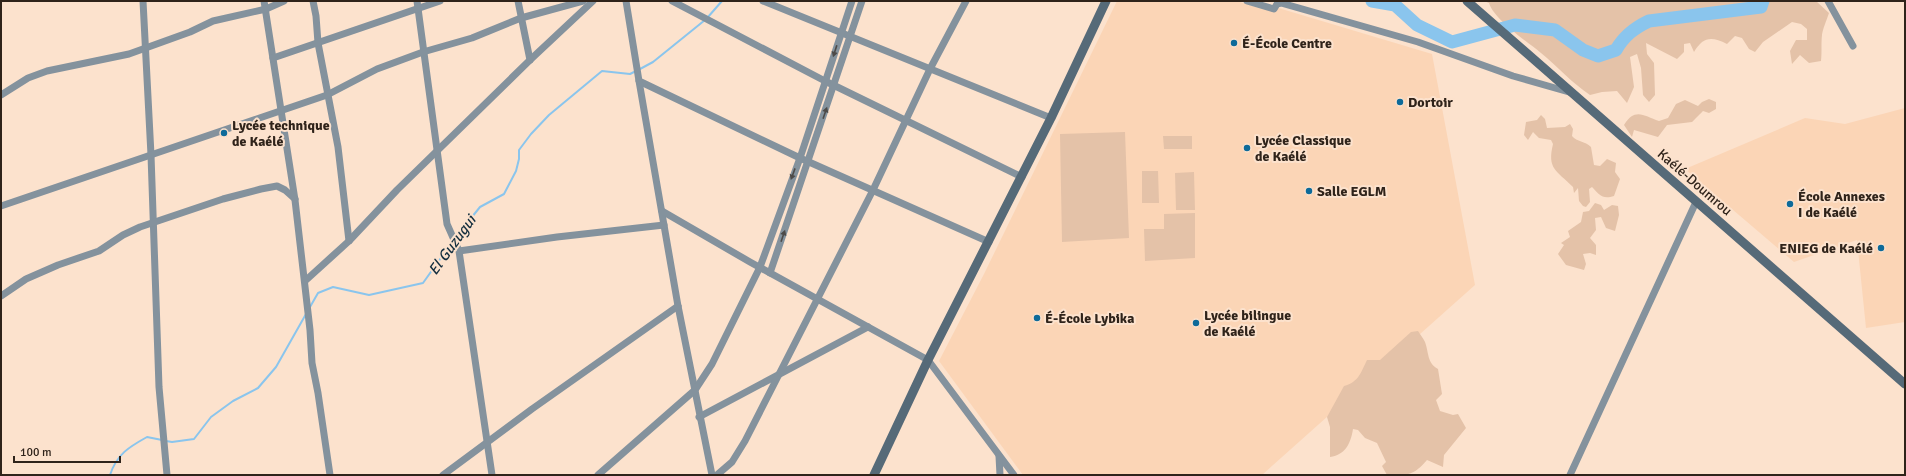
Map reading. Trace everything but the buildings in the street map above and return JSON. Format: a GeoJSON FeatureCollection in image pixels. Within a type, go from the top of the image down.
{"type":"FeatureCollection","features":[{"type":"Feature","properties":{"kind":"main road"},"geometry":{"type":"LineString","coordinates":[[874,475],[928,360],[1022,177],[1106,1]]}},
{"type":"Feature","properties":{"kind":"main road","name":"Kaélé-Doumrou"},"geometry":{"type":"LineString","coordinates":[[1467,1],[1569,92],[1905,384]]}},
{"type":"Feature","properties":{"kind":"street"},"geometry":{"type":"LineString","coordinates":[[144,1],[152,155],[159,387],[167,475]]}},
{"type":"Feature","properties":{"kind":"street"},"geometry":{"type":"LineString","coordinates":[[264,1],[295,200],[305,281],[312,363],[330,475]]}},
{"type":"Feature","properties":{"kind":"street"},"geometry":{"type":"LineString","coordinates":[[1,94],[28,78],[47,71],[124,55],[190,32],[213,21],[266,9],[284,1]]}},
{"type":"Feature","properties":{"kind":"street"},"geometry":{"type":"LineString","coordinates":[[313,1],[316,16],[318,43],[338,146],[349,242]]}},
{"type":"Feature","properties":{"kind":"street"},"geometry":{"type":"LineString","coordinates":[[273,58],[318,43],[417,5],[440,1]]}},
{"type":"Feature","properties":{"kind":"street"},"geometry":{"type":"LineString","coordinates":[[518,1],[530,60]]}},
{"type":"Feature","properties":{"kind":"street"},"geometry":{"type":"LineString","coordinates":[[1,206],[327,95],[377,69],[423,52],[472,38],[521,18],[583,1]]}},
{"type":"Feature","properties":{"kind":"street"},"geometry":{"type":"LineString","coordinates":[[305,281],[349,242],[397,190],[530,60],[593,1]]}},
{"type":"Feature","properties":{"kind":"street"},"geometry":{"type":"LineString","coordinates":[[626,1],[678,306],[699,417],[712,475]]}},
{"type":"Feature","properties":{"kind":"street"},"geometry":{"type":"LineString","coordinates":[[672,1],[825,81],[1022,177]]}},
{"type":"Feature","properties":{"kind":"street"},"geometry":{"type":"LineString","coordinates":[[763,1],[1051,118]]}},
{"type":"Feature","properties":{"kind":"street"},"geometry":{"type":"LineString","coordinates":[[598,475],[695,390],[712,364],[760,267],[800,158],[852,1]]}},
{"type":"Feature","properties":{"kind":"street"},"geometry":{"type":"LineString","coordinates":[[770,273],[862,1]]}},
{"type":"Feature","properties":{"kind":"street"},"geometry":{"type":"LineString","coordinates":[[717,475],[738,453],[780,374],[907,122],[930,69],[966,1]]}},
{"type":"Feature","properties":{"kind":"street"},"geometry":{"type":"LineString","coordinates":[[1248,1],[1274,9],[1281,3],[1418,42],[1513,76],[1569,92]]}},
{"type":"Feature","properties":{"kind":"street"},"geometry":{"type":"LineString","coordinates":[[1828,1],[1853,46]]}},
{"type":"Feature","properties":{"kind":"street"},"geometry":{"type":"LineString","coordinates":[[417,5],[447,224],[459,251],[492,475]]}},
{"type":"Feature","properties":{"kind":"street"},"geometry":{"type":"LineString","coordinates":[[639,81],[800,158],[989,242]]}},
{"type":"Feature","properties":{"kind":"street"},"geometry":{"type":"LineString","coordinates":[[1,296],[22,281],[36,274],[99,251],[123,235],[223,199],[274,186],[285,190],[295,200]]}},
{"type":"Feature","properties":{"kind":"street"},"geometry":{"type":"LineString","coordinates":[[1570,475],[1696,202]]}},
{"type":"Feature","properties":{"kind":"street"},"geometry":{"type":"LineString","coordinates":[[662,211],[770,273],[928,360],[1014,475]]}},
{"type":"Feature","properties":{"kind":"street"},"geometry":{"type":"LineString","coordinates":[[459,251],[557,237],[664,225]]}},
{"type":"Feature","properties":{"kind":"street"},"geometry":{"type":"LineString","coordinates":[[443,475],[487,444],[532,409],[678,306]]}},
{"type":"Feature","properties":{"kind":"street"},"geometry":{"type":"LineString","coordinates":[[699,417],[868,327]]}},
{"type":"Feature","properties":{"kind":"street"},"geometry":{"type":"LineString","coordinates":[[999,456],[1000,475]]}},
{"type":"Feature","properties":{"kind":"shaded area"},"geometry":{"type":"Polygon","coordinates":[[[1117,1],[1237,1],[1262,9],[1265,4],[1432,54],[1475,285],[1262,475],[1023,475],[939,361],[984,274],[1117,1]]]}},
{"type":"Feature","properties":{"kind":"shaded area"},"geometry":{"type":"Polygon","coordinates":[[[1484,1],[1816,1],[1829,13],[1822,33],[1821,61],[1809,63],[1800,55],[1792,64],[1790,51],[1796,40],[1807,40],[1807,29],[1801,24],[1792,22],[1763,42],[1755,52],[1749,49],[1742,38],[1735,36],[1727,44],[1721,41],[1708,39],[1701,43],[1694,52],[1690,43],[1684,44],[1684,52],[1677,59],[1646,43],[1647,54],[1654,63],[1655,95],[1649,102],[1643,95],[1641,68],[1637,54],[1630,57],[1634,87],[1627,103],[1617,91],[1602,92],[1590,95],[1504,24],[1492,10],[1489,3],[1484,1]]]}},
{"type":"Feature","properties":{"kind":"shaded area"},"geometry":{"type":"Polygon","coordinates":[[[1709,99],[1716,102],[1716,109],[1709,113],[1703,111],[1692,122],[1667,125],[1658,137],[1634,130],[1632,137],[1624,125],[1632,116],[1640,114],[1659,121],[1668,118],[1676,104],[1685,100],[1698,106],[1702,102],[1709,99]]]}},
{"type":"Feature","properties":{"kind":"shaded area"},"geometry":{"type":"Polygon","coordinates":[[[1905,108],[1905,322],[1866,328],[1857,240],[1794,262],[1685,169],[1805,118],[1845,124],[1905,108]]]}},
{"type":"Feature","properties":{"kind":"shaded area"},"geometry":{"type":"Polygon","coordinates":[[[1541,115],[1545,119],[1547,128],[1565,127],[1570,124],[1573,129],[1572,136],[1591,147],[1594,165],[1600,166],[1607,159],[1616,163],[1615,172],[1620,179],[1614,196],[1604,197],[1592,187],[1589,189],[1590,202],[1586,207],[1583,206],[1579,201],[1578,188],[1574,193],[1573,187],[1558,173],[1552,164],[1551,152],[1553,144],[1551,140],[1539,138],[1533,132],[1528,140],[1524,135],[1526,122],[1537,120],[1541,115]]]}},
{"type":"Feature","properties":{"kind":"shaded area"},"geometry":{"type":"Polygon","coordinates":[[[1125,132],[1129,238],[1062,242],[1060,134],[1125,132]]]}},
{"type":"Feature","properties":{"kind":"shaded area"},"geometry":{"type":"Polygon","coordinates":[[[1163,136],[1192,136],[1192,149],[1164,149],[1163,136]]]}},
{"type":"Feature","properties":{"kind":"shaded area"},"geometry":{"type":"Polygon","coordinates":[[[1142,171],[1158,171],[1159,203],[1142,203],[1142,171]]]}},
{"type":"Feature","properties":{"kind":"shaded area"},"geometry":{"type":"Polygon","coordinates":[[[1194,172],[1195,210],[1176,210],[1175,173],[1194,172]]]}},
{"type":"Feature","properties":{"kind":"shaded area"},"geometry":{"type":"Polygon","coordinates":[[[1595,203],[1601,205],[1604,210],[1612,205],[1618,206],[1619,215],[1615,231],[1606,228],[1601,217],[1595,218],[1596,230],[1590,238],[1596,245],[1596,255],[1590,253],[1583,254],[1586,264],[1584,270],[1566,265],[1558,254],[1564,245],[1561,243],[1570,237],[1568,231],[1581,222],[1583,212],[1589,211],[1595,203]]]}},
{"type":"Feature","properties":{"kind":"shaded area"},"geometry":{"type":"Polygon","coordinates":[[[1195,213],[1195,258],[1145,261],[1144,229],[1164,229],[1164,214],[1195,213]]]}},
{"type":"Feature","properties":{"kind":"shaded area"},"geometry":{"type":"Polygon","coordinates":[[[1418,331],[1425,342],[1430,361],[1434,367],[1438,369],[1442,394],[1436,400],[1440,411],[1453,415],[1458,414],[1466,428],[1444,455],[1443,467],[1427,460],[1418,469],[1410,474],[1387,475],[1382,466],[1386,462],[1377,443],[1365,438],[1358,430],[1353,429],[1351,439],[1344,451],[1336,456],[1330,457],[1330,427],[1327,417],[1344,386],[1356,379],[1367,360],[1380,360],[1411,332],[1418,331]]]}},
{"type":"Feature","properties":{"kind":"waterway","name":"El Guzugui"},"geometry":{"type":"LineString","coordinates":[[708,17],[722,1]]}},
{"type":"Feature","properties":{"kind":"waterway","name":"El Guzugui"},"geometry":{"type":"LineString","coordinates":[[1372,1],[1395,5],[1417,25],[1452,42],[1515,25],[1555,30],[1583,50],[1598,56],[1616,50],[1630,33],[1649,21],[1761,7],[1763,1]]}},
{"type":"Feature","properties":{"kind":"waterway","name":"El Guzugui"},"geometry":{"type":"LineString","coordinates":[[640,69],[653,62],[705,20]]}},
{"type":"Feature","properties":{"kind":"waterway","name":"El Guzugui"},"geometry":{"type":"LineString","coordinates":[[455,238],[480,207],[504,194],[516,171],[519,159],[519,150],[531,134],[549,115],[602,71],[630,74],[636,71]]}},
{"type":"Feature","properties":{"kind":"waterway","name":"El Guzugui"},"geometry":{"type":"LineString","coordinates":[[310,307],[318,293],[333,287],[369,295],[423,283],[453,241]]}},
{"type":"Feature","properties":{"kind":"waterway","name":"El Guzugui"},"geometry":{"type":"LineString","coordinates":[[166,441],[172,442],[194,439],[211,417],[233,401],[258,388],[276,367],[306,314]]}},
{"type":"Feature","properties":{"kind":"waterway","name":"El Guzugui"},"geometry":{"type":"LineString","coordinates":[[110,475],[120,456],[135,444],[147,437],[162,440]]}},
{"type":"Feature","properties":{"kind":"place","name":"É-École Centre"},"geometry":{"type":"Point","coordinates":[1234,43]}},
{"type":"Feature","properties":{"kind":"place","name":"Dortoir"},"geometry":{"type":"Point","coordinates":[1400,102]}},
{"type":"Feature","properties":{"kind":"place","name":"Lycée technique de Kaélé"},"geometry":{"type":"Point","coordinates":[224,133]}},
{"type":"Feature","properties":{"kind":"place","name":"Lycée Classique de Kaélé"},"geometry":{"type":"Point","coordinates":[1247,148]}},
{"type":"Feature","properties":{"kind":"place","name":"Salle EGLM"},"geometry":{"type":"Point","coordinates":[1309,191]}},
{"type":"Feature","properties":{"kind":"place","name":"École Annexes I de Kaélé"},"geometry":{"type":"Point","coordinates":[1790,204]}},
{"type":"Feature","properties":{"kind":"place","name":"ENIEG de Kaélé"},"geometry":{"type":"Point","coordinates":[1881,248]}},
{"type":"Feature","properties":{"kind":"place","name":"É-École Lybika"},"geometry":{"type":"Point","coordinates":[1037,318]}},
{"type":"Feature","properties":{"kind":"place","name":"Lycée bilingue de Kaélé"},"geometry":{"type":"Point","coordinates":[1196,323]}}]}
